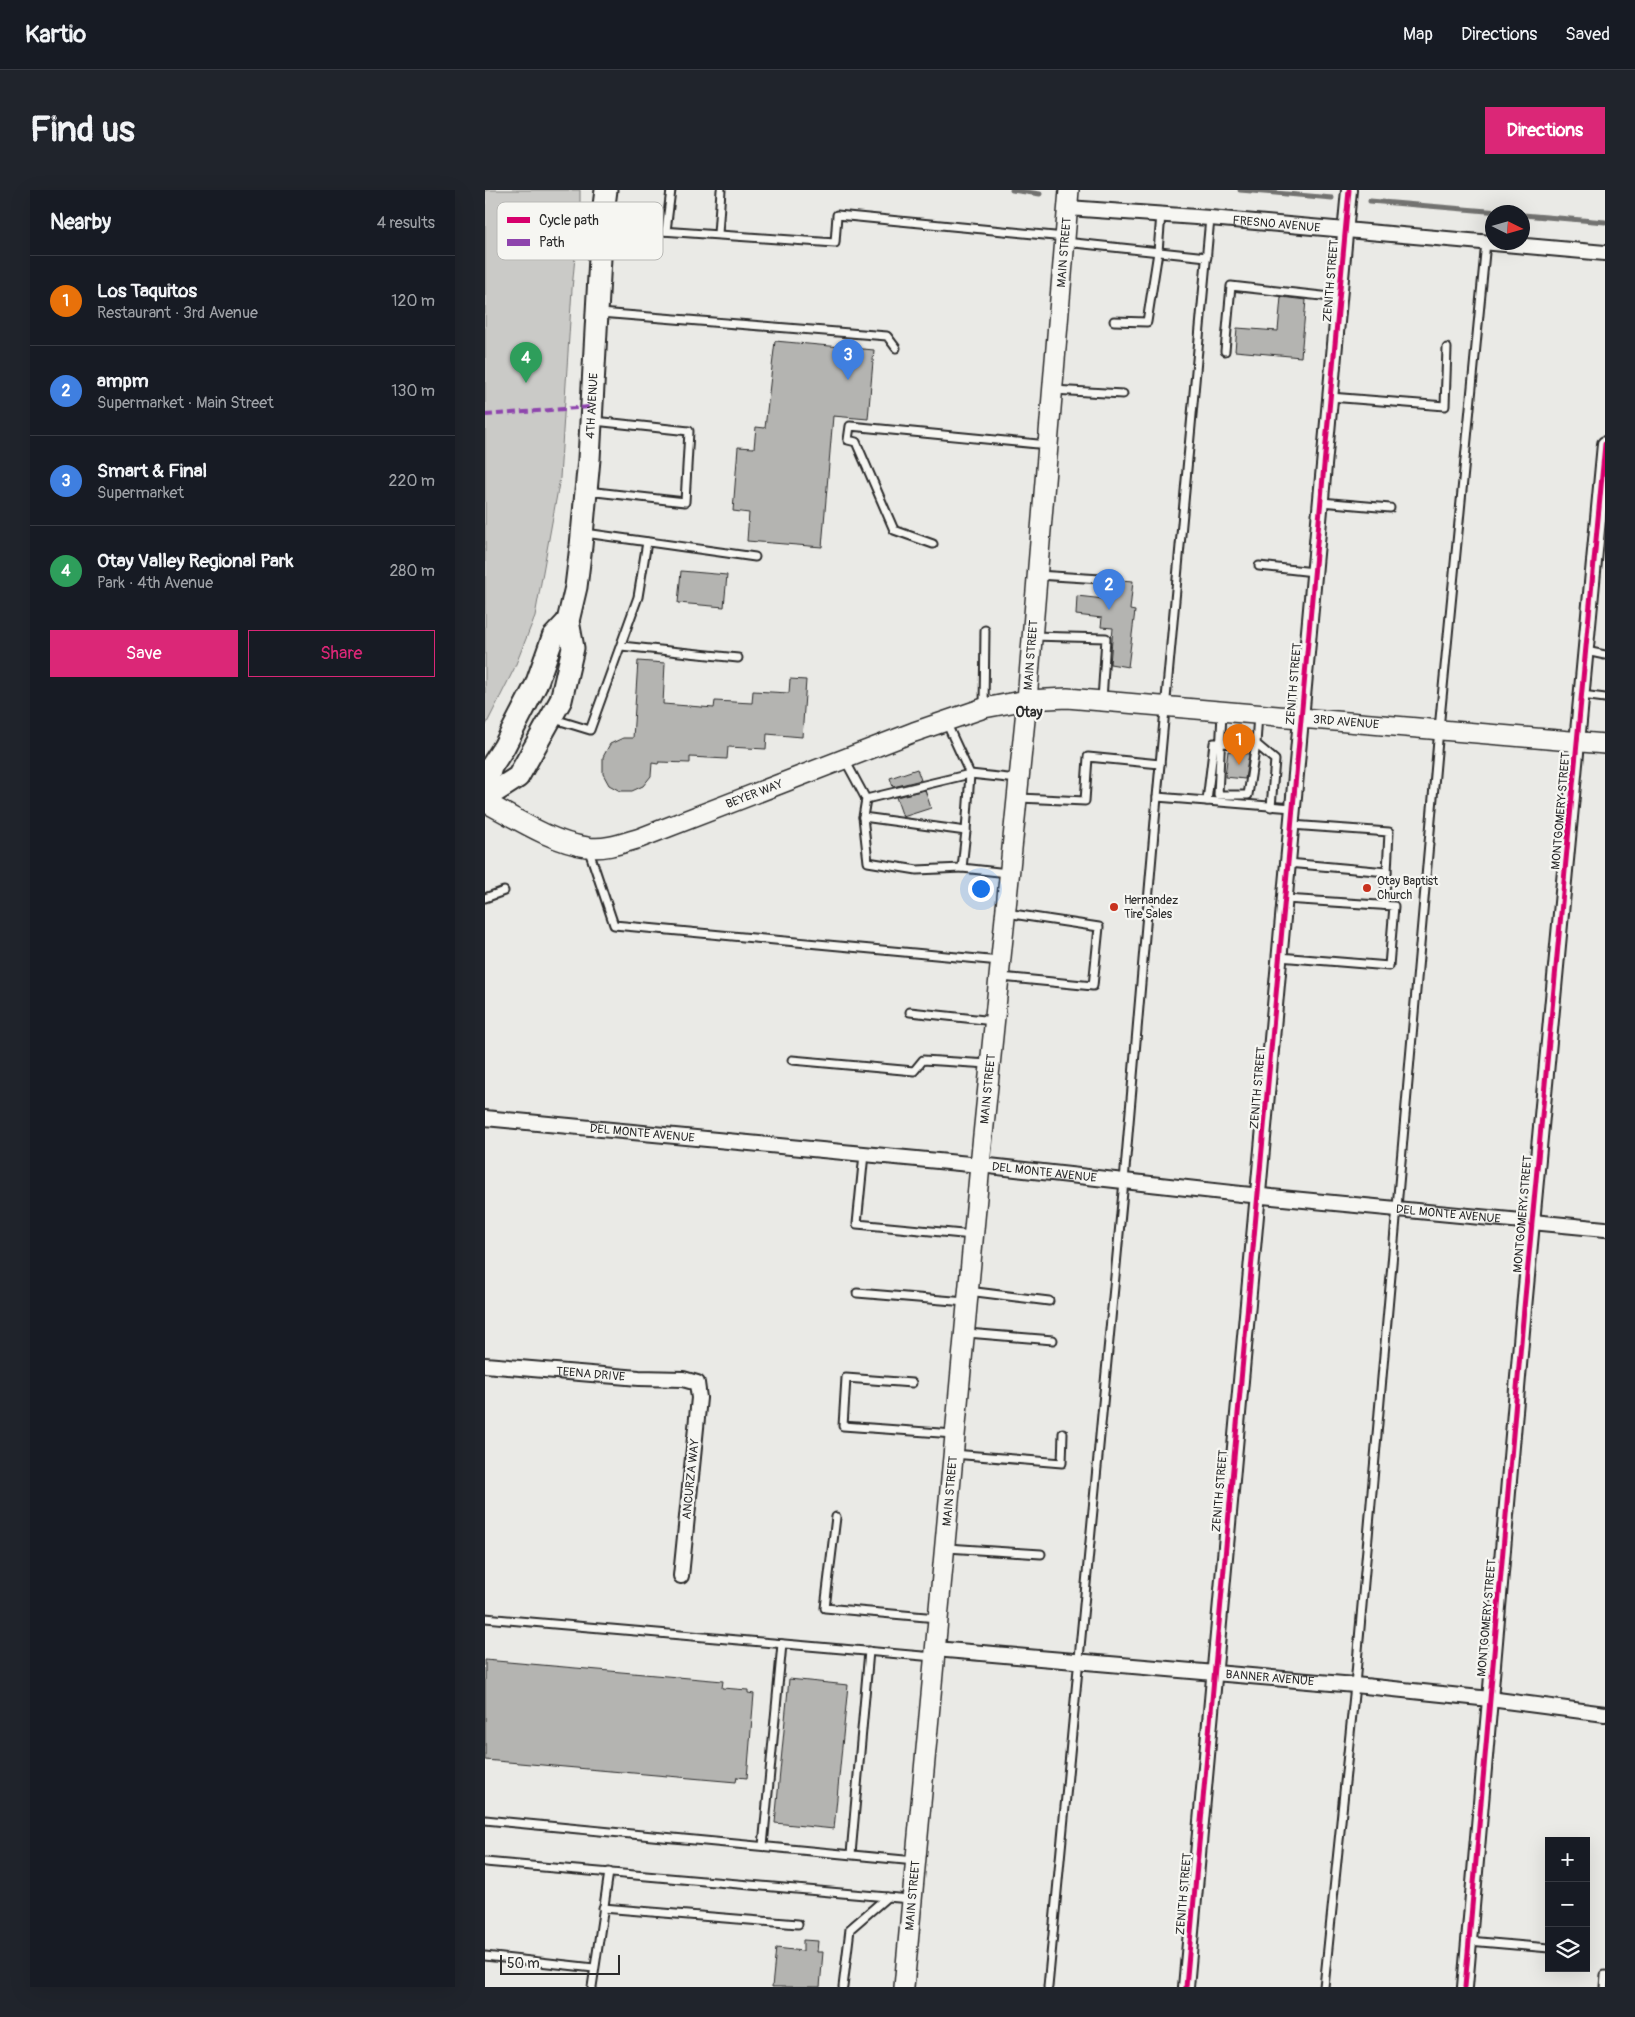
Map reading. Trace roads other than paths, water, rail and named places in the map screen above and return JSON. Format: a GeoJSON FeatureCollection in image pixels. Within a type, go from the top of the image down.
{"type":"FeatureCollection","features":[{"type":"Feature","properties":{"kind":"main road","name":"MAIN STREET"},"geometry":{"type":"LineString","coordinates":[[904,1987],[967,1296],[1027,700],[1068,199]]}},
{"type":"Feature","properties":{"kind":"main road","name":"4TH AVENUE"},"geometry":{"type":"LineString","coordinates":[[485,800],[518,777],[561,700],[573,648],[569,620],[576,587],[586,491],[600,260]]}},
{"type":"Feature","properties":{"kind":"main road","name":"4TH AVENUE"},"geometry":{"type":"LineString","coordinates":[[485,789],[491,767],[504,747],[536,685],[553,637],[569,620]]}},
{"type":"Feature","properties":{"kind":"main road","name":"3RD AVENUE"},"geometry":{"type":"LineString","coordinates":[[1027,700],[1067,698],[1102,700],[1605,744]]}},
{"type":"Feature","properties":{"kind":"main road","name":"BEYER WAY"},"geometry":{"type":"LineString","coordinates":[[485,800],[559,839],[588,847],[613,846],[640,838],[946,721],[984,708],[1027,700]]}},
{"type":"Feature","properties":{"kind":"street","name":"ZENITH STREET"},"geometry":{"type":"LineString","coordinates":[[1186,1987],[1349,190]]}},
{"type":"Feature","properties":{"kind":"street","name":"FRESNO AVENUE"},"geometry":{"type":"LineString","coordinates":[[1068,199],[1161,214],[1485,242]]}},
{"type":"Feature","properties":{"kind":"street","name":"FRESNO AVENUE"},"geometry":{"type":"LineString","coordinates":[[1530,246],[1605,253]]}},
{"type":"Feature","properties":{"kind":"street","name":"MONTGOMERY STREET"},"geometry":{"type":"LineString","coordinates":[[1465,1987],[1605,444]]}},
{"type":"Feature","properties":{"kind":"street","name":"DEL MONTE AVENUE"},"geometry":{"type":"LineString","coordinates":[[485,1118],[980,1164],[1258,1196],[1605,1229]]}},
{"type":"Feature","properties":{"kind":"street","name":"TEENA DRIVE"},"geometry":{"type":"LineString","coordinates":[[485,1365],[639,1378],[683,1379],[697,1383]]}},
{"type":"Feature","properties":{"kind":"street","name":"ANCURZA WAY"},"geometry":{"type":"LineString","coordinates":[[681,1576],[699,1398],[697,1383]]}},
{"type":"Feature","properties":{"kind":"street","name":"BANNER AVENUE"},"geometry":{"type":"LineString","coordinates":[[934,1653],[1079,1660],[1213,1674],[1355,1685],[1490,1699],[1605,1714]]}},
{"type":"Feature","properties":{"kind":"lane"},"geometry":{"type":"LineString","coordinates":[[666,231],[671,190]]}},
{"type":"Feature","properties":{"kind":"lane"},"geometry":{"type":"LineString","coordinates":[[718,234],[721,190]]}},
{"type":"Feature","properties":{"kind":"lane"},"geometry":{"type":"LineString","coordinates":[[1114,321],[1147,322],[1158,252],[1161,214]]}},
{"type":"Feature","properties":{"kind":"lane"},"geometry":{"type":"LineString","coordinates":[[663,231],[835,243],[837,215],[1065,239],[1207,257]]}},
{"type":"Feature","properties":{"kind":"lane"},"geometry":{"type":"LineString","coordinates":[[1048,1987],[1124,1182],[1165,705],[1210,218]]}},
{"type":"Feature","properties":{"kind":"lane"},"geometry":{"type":"LineString","coordinates":[[1324,1987],[1355,1685],[1439,729],[1485,250]]}},
{"type":"Feature","properties":{"kind":"lane"},"geometry":{"type":"LineString","coordinates":[[1225,351],[1231,286],[1340,298]]}},
{"type":"Feature","properties":{"kind":"lane"},"geometry":{"type":"LineString","coordinates":[[597,313],[887,336],[895,348]]}},
{"type":"Feature","properties":{"kind":"lane"},"geometry":{"type":"LineString","coordinates":[[1330,397],[1445,406],[1447,348]]}},
{"type":"Feature","properties":{"kind":"lane"},"geometry":{"type":"LineString","coordinates":[[1052,390],[1123,394]]}},
{"type":"Feature","properties":{"kind":"lane"},"geometry":{"type":"LineString","coordinates":[[586,491],[685,502],[689,431],[591,420]]}},
{"type":"Feature","properties":{"kind":"lane"},"geometry":{"type":"LineString","coordinates":[[933,544],[893,530],[856,442],[848,440],[850,426],[1048,445]]}},
{"type":"Feature","properties":{"kind":"lane"},"geometry":{"type":"LineString","coordinates":[[1321,502],[1390,508]]}},
{"type":"Feature","properties":{"kind":"lane"},"geometry":{"type":"LineString","coordinates":[[582,532],[755,557]]}},
{"type":"Feature","properties":{"kind":"lane"},"geometry":{"type":"LineString","coordinates":[[551,718],[590,730],[638,597],[647,542]]}},
{"type":"Feature","properties":{"kind":"lane"},"geometry":{"type":"LineString","coordinates":[[1259,566],[1314,572]]}},
{"type":"Feature","properties":{"kind":"lane"},"geometry":{"type":"LineString","coordinates":[[1037,575],[1101,579]]}},
{"type":"Feature","properties":{"kind":"lane"},"geometry":{"type":"LineString","coordinates":[[984,708],[985,630]]}},
{"type":"Feature","properties":{"kind":"lane"},"geometry":{"type":"LineString","coordinates":[[1032,636],[1106,638],[1102,700]]}},
{"type":"Feature","properties":{"kind":"lane"},"geometry":{"type":"LineString","coordinates":[[621,646],[738,658]]}},
{"type":"Feature","properties":{"kind":"lane"},"geometry":{"type":"LineString","coordinates":[[1586,651],[1605,655]]}},
{"type":"Feature","properties":{"kind":"lane"},"geometry":{"type":"LineString","coordinates":[[1583,696],[1605,698]]}},
{"type":"Feature","properties":{"kind":"lane"},"geometry":{"type":"LineString","coordinates":[[1222,710],[1218,795],[1248,795],[1258,713]]}},
{"type":"Feature","properties":{"kind":"lane"},"geometry":{"type":"LineString","coordinates":[[946,721],[970,774],[962,868]]}},
{"type":"Feature","properties":{"kind":"lane"},"geometry":{"type":"LineString","coordinates":[[1207,801],[1214,743],[1255,744],[1275,760],[1271,807]]}},
{"type":"Feature","properties":{"kind":"lane"},"geometry":{"type":"LineString","coordinates":[[1017,798],[1085,801],[1088,758],[1160,764]]}},
{"type":"Feature","properties":{"kind":"lane"},"geometry":{"type":"LineString","coordinates":[[844,759],[867,799],[863,817],[868,862],[917,870],[962,868],[1009,873]]}},
{"type":"Feature","properties":{"kind":"lane"},"geometry":{"type":"LineString","coordinates":[[867,799],[970,774],[1019,779]]}},
{"type":"Feature","properties":{"kind":"lane"},"geometry":{"type":"LineString","coordinates":[[1157,797],[1293,808]]}},
{"type":"Feature","properties":{"kind":"lane"},"geometry":{"type":"LineString","coordinates":[[863,817],[966,831]]}},
{"type":"Feature","properties":{"kind":"lane"},"geometry":{"type":"LineString","coordinates":[[1291,825],[1389,832],[1384,905]]}},
{"type":"Feature","properties":{"kind":"lane"},"geometry":{"type":"LineString","coordinates":[[588,847],[614,925],[999,969],[1093,986],[1099,927],[1005,912]]}},
{"type":"Feature","properties":{"kind":"lane"},"geometry":{"type":"LineString","coordinates":[[1288,863],[1387,872]]}},
{"type":"Feature","properties":{"kind":"lane"},"geometry":{"type":"LineString","coordinates":[[485,898],[504,891]]}},
{"type":"Feature","properties":{"kind":"lane"},"geometry":{"type":"LineString","coordinates":[[1279,958],[1389,966],[1394,906],[1285,899]]}},
{"type":"Feature","properties":{"kind":"lane"},"geometry":{"type":"LineString","coordinates":[[910,1012],[994,1021]]}},
{"type":"Feature","properties":{"kind":"lane"},"geometry":{"type":"LineString","coordinates":[[792,1060],[914,1071],[923,1060],[990,1064]]}},
{"type":"Feature","properties":{"kind":"lane"},"geometry":{"type":"LineString","coordinates":[[864,1154],[857,1224],[973,1235]]}},
{"type":"Feature","properties":{"kind":"lane"},"geometry":{"type":"LineString","coordinates":[[857,1293],[967,1296],[1049,1301]]}},
{"type":"Feature","properties":{"kind":"lane"},"geometry":{"type":"LineString","coordinates":[[964,1332],[1053,1340]]}},
{"type":"Feature","properties":{"kind":"lane"},"geometry":{"type":"LineString","coordinates":[[912,1383],[847,1378],[843,1426],[955,1434]]}},
{"type":"Feature","properties":{"kind":"lane"},"geometry":{"type":"LineString","coordinates":[[953,1454],[1062,1463],[1063,1433]]}},
{"type":"Feature","properties":{"kind":"lane"},"geometry":{"type":"LineString","coordinates":[[836,1517],[825,1608],[937,1618]]}},
{"type":"Feature","properties":{"kind":"lane"},"geometry":{"type":"LineString","coordinates":[[944,1548],[1041,1554]]}},
{"type":"Feature","properties":{"kind":"lane"},"geometry":{"type":"LineString","coordinates":[[485,1618],[869,1651],[934,1653]]}},
{"type":"Feature","properties":{"kind":"lane"},"geometry":{"type":"LineString","coordinates":[[763,1846],[782,1644]]}},
{"type":"Feature","properties":{"kind":"lane"},"geometry":{"type":"LineString","coordinates":[[851,1854],[869,1651]]}},
{"type":"Feature","properties":{"kind":"lane"},"geometry":{"type":"LineString","coordinates":[[485,1820],[915,1860]]}},
{"type":"Feature","properties":{"kind":"lane"},"geometry":{"type":"LineString","coordinates":[[485,1862],[912,1899]]}},
{"type":"Feature","properties":{"kind":"lane"},"geometry":{"type":"LineString","coordinates":[[592,1987],[609,1872]]}},
{"type":"Feature","properties":{"kind":"lane"},"geometry":{"type":"LineString","coordinates":[[843,1987],[850,1929],[887,1897]]}},
{"type":"Feature","properties":{"kind":"lane"},"geometry":{"type":"LineString","coordinates":[[603,1908],[798,1924]]}},
{"type":"Feature","properties":{"kind":"lane"},"geometry":{"type":"LineString","coordinates":[[1469,1941],[1545,1948]]}},
{"type":"Feature","properties":{"kind":"lane"},"geometry":{"type":"LineString","coordinates":[[485,1956],[594,1968]]}},
{"type":"Feature","properties":{"kind":"lane"},"geometry":{"type":"LineString","coordinates":[[1604,1987],[1605,1974]]}},
{"type":"Feature","properties":{"kind":"waterway"},"geometry":{"type":"LineString","coordinates":[[1012,190],[1040,194]]}},
{"type":"Feature","properties":{"kind":"waterway"},"geometry":{"type":"LineString","coordinates":[[1240,190],[1332,198]]}},
{"type":"Feature","properties":{"kind":"waterway"},"geometry":{"type":"LineString","coordinates":[[1370,201],[1485,211]]}},
{"type":"Feature","properties":{"kind":"waterway"},"geometry":{"type":"LineString","coordinates":[[1530,216],[1605,222]]}},
{"type":"Feature","properties":{"kind":"place","name":"Smart & Final"},"geometry":{"type":"Point","coordinates":[848,380]}},
{"type":"Feature","properties":{"kind":"place","name":"Otay Valley Regional Park"},"geometry":{"type":"Point","coordinates":[526,383]}},
{"type":"Feature","properties":{"kind":"place","name":"ampm"},"geometry":{"type":"Point","coordinates":[1109,610]}},
{"type":"Feature","properties":{"kind":"place","name":"Los Taquitos"},"geometry":{"type":"Point","coordinates":[1239,765]}},
{"type":"Feature","properties":{"kind":"place","name":"Otay Baptist Church"},"geometry":{"type":"Point","coordinates":[1367,888]}},
{"type":"Feature","properties":{"kind":"place","name":"Hernandez Tire Sales"},"geometry":{"type":"Point","coordinates":[1114,907]}},
{"type":"Feature","properties":{"kind":"district","name":"Otay"},"geometry":{"type":"Point","coordinates":[1029,712]}}]}
